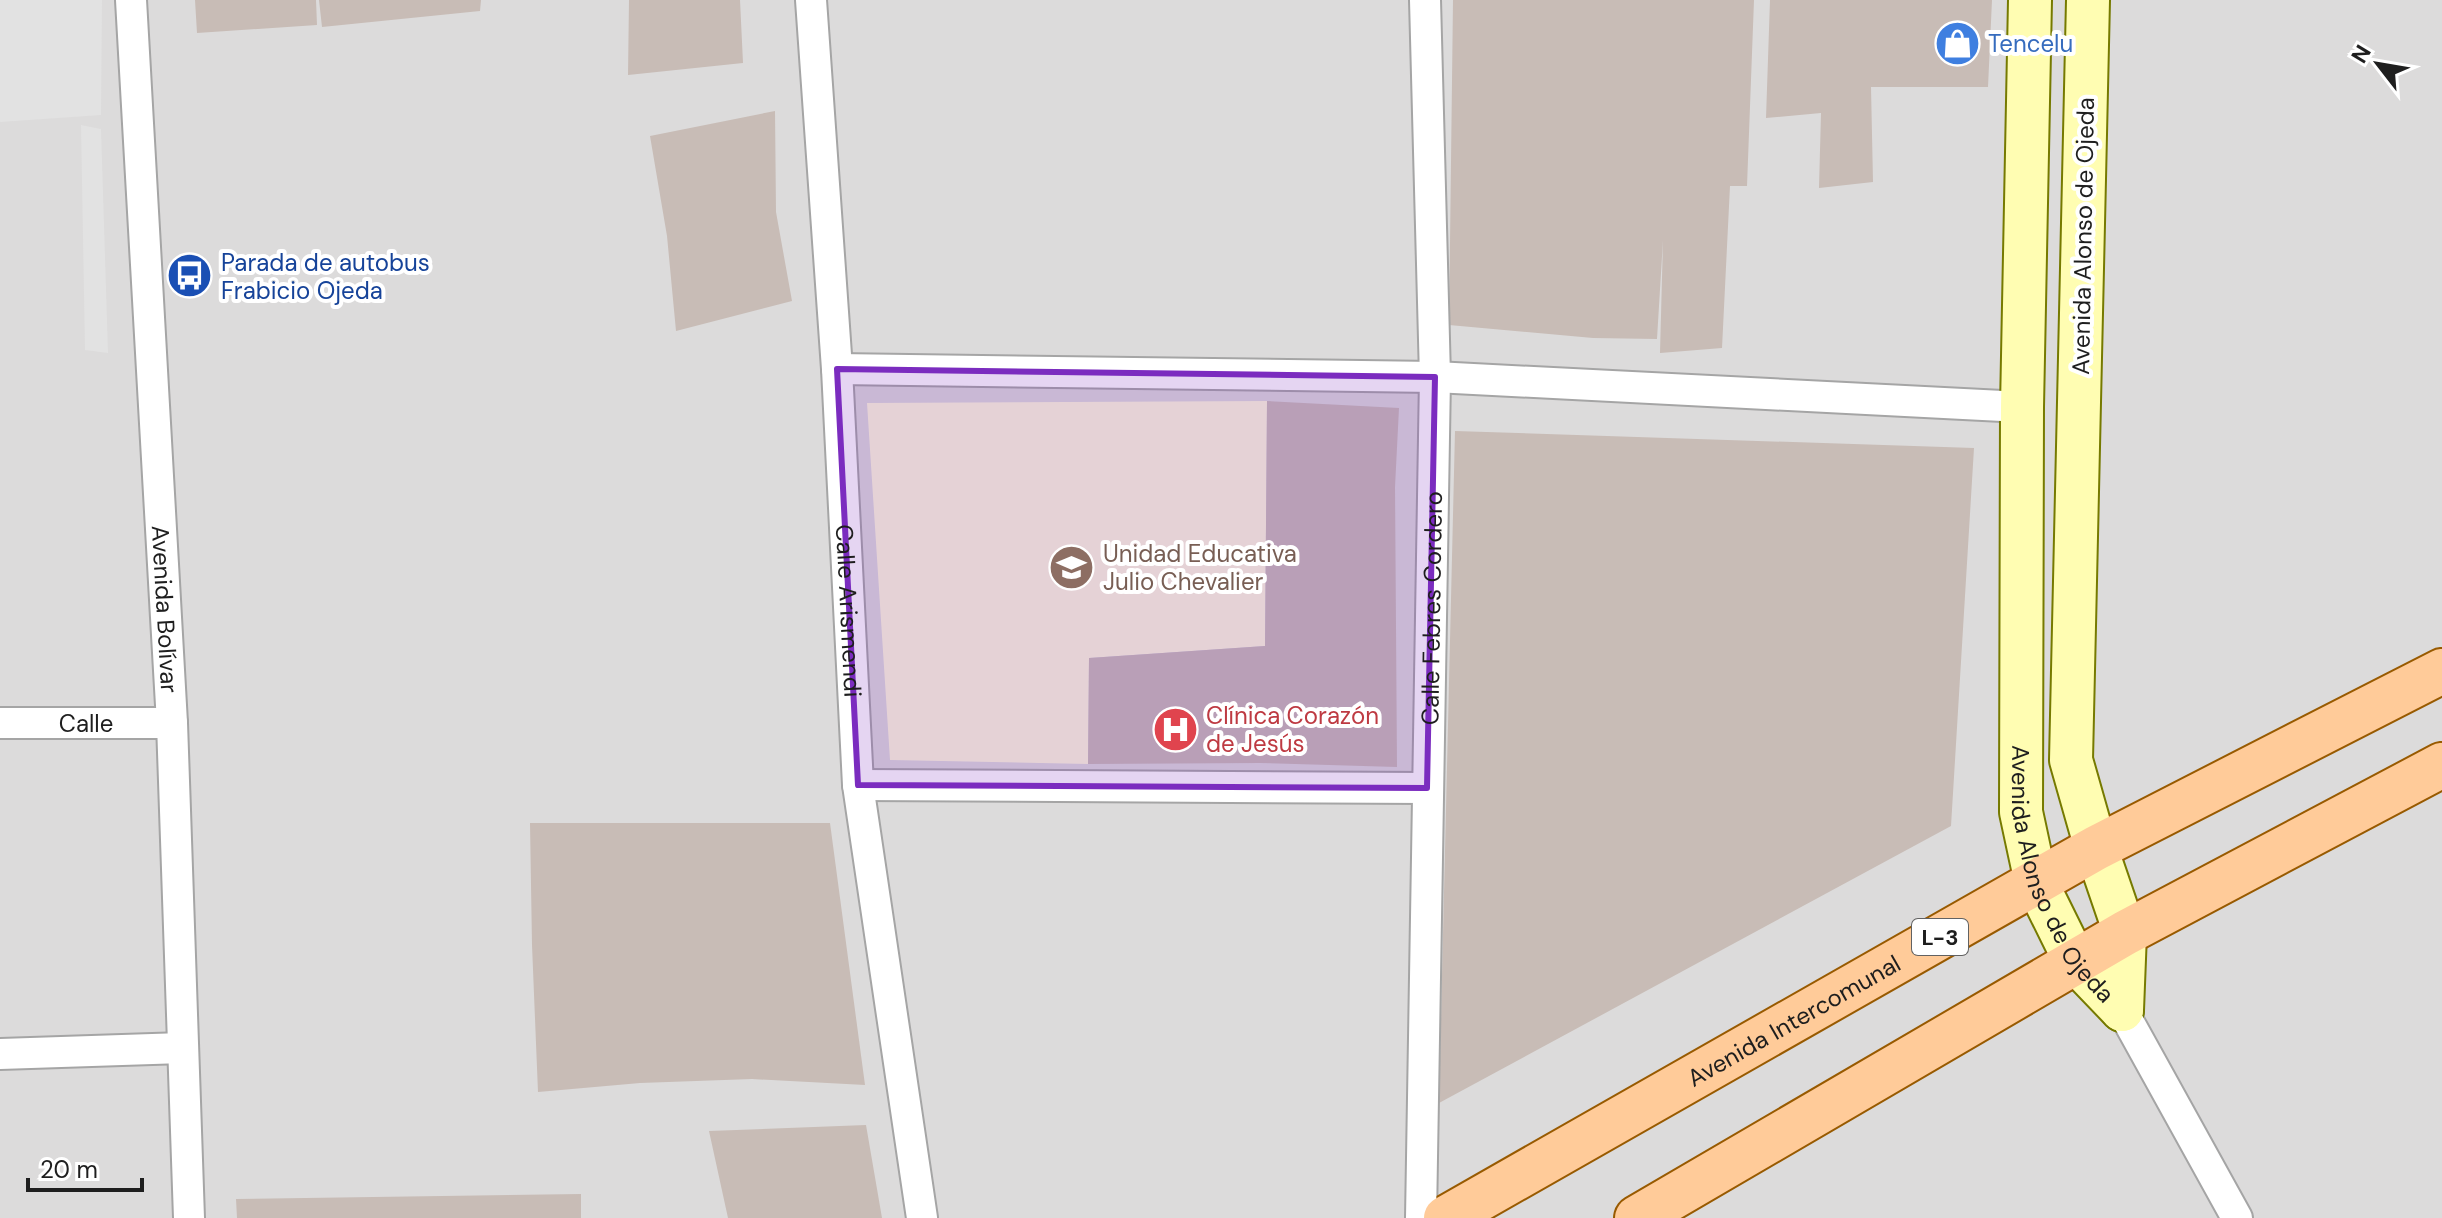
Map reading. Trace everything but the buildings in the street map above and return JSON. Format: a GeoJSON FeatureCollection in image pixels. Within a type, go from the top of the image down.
{"type":"FeatureCollection","features":[{"type":"Feature","properties":{"kind":"main road","name":"Avenida Intercomunal"},"geometry":{"type":"LineString","coordinates":[[1446,1218],[2096,848],[2442,671]]}},
{"type":"Feature","properties":{"kind":"main road"},"geometry":{"type":"LineString","coordinates":[[1643,1216],[2075,961],[2442,765]]}},
{"type":"Feature","properties":{"kind":"street","name":"Avenida Bolívar"},"geometry":{"type":"LineString","coordinates":[[131,0],[172,723],[189,1218]]}},
{"type":"Feature","properties":{"kind":"street","name":"Calle Arismendi"},"geometry":{"type":"LineString","coordinates":[[811,0],[837,369],[858,785],[922,1218]]}},
{"type":"Feature","properties":{"kind":"street","name":"Calle Febres Cordero"},"geometry":{"type":"LineString","coordinates":[[1421,1218],[1435,377],[1425,0]]}},
{"type":"Feature","properties":{"kind":"street","name":"Avenida Alonso de Ojeda"},"geometry":{"type":"LineString","coordinates":[[2030,0],[2022,407],[2021,812],[2036,882],[2075,961],[2122,1010]]}},
{"type":"Feature","properties":{"kind":"street","name":"Avenida Alonso de Ojeda"},"geometry":{"type":"LineString","coordinates":[[2088,0],[2071,760],[2125,933],[2122,1010]]}},
{"type":"Feature","properties":{"kind":"street"},"geometry":{"type":"LineString","coordinates":[[837,369],[1435,377],[2022,407]]}},
{"type":"Feature","properties":{"kind":"street","name":"Calle"},"geometry":{"type":"LineString","coordinates":[[0,723],[172,723]]}},
{"type":"Feature","properties":{"kind":"street"},"geometry":{"type":"LineString","coordinates":[[858,785],[1427,788]]}},
{"type":"Feature","properties":{"kind":"street"},"geometry":{"type":"LineString","coordinates":[[2122,1010],[2237,1218]]}},
{"type":"Feature","properties":{"kind":"street"},"geometry":{"type":"LineString","coordinates":[[0,1054],[183,1048]]}},
{"type":"Feature","properties":{"kind":"highlighted area"},"geometry":{"type":"Polygon","coordinates":[[[837,369],[1435,377],[1427,788],[858,785],[837,369]]]}},
{"type":"Feature","properties":{"kind":"shaded area"},"geometry":{"type":"Polygon","coordinates":[[[0,0],[2442,0],[2442,1218],[0,1218],[0,0]]]}},
{"type":"Feature","properties":{"kind":"shaded area"},"geometry":{"type":"Polygon","coordinates":[[[0,0],[102,0],[101,115],[0,122],[0,0]]]}},
{"type":"Feature","properties":{"kind":"shaded area"},"geometry":{"type":"Polygon","coordinates":[[[81,125],[101,129],[108,353],[85,350],[81,125]]]}},
{"type":"Feature","properties":{"kind":"shaded area","name":"Unidad Educativa Julio Chevalier"},"geometry":{"type":"Polygon","coordinates":[[[1267,401],[1265,646],[1089,658],[1088,764],[890,760],[867,403],[1267,401]]]}},
{"type":"Feature","properties":{"kind":"place","name":"Tencelu"},"geometry":{"type":"Point","coordinates":[1957,43]}},
{"type":"Feature","properties":{"kind":"place","name":"Parada de autobus Frabicio Ojeda"},"geometry":{"type":"Point","coordinates":[190,276]}},
{"type":"Feature","properties":{"kind":"place","name":"Unidad Educativa Julio Chevalier"},"geometry":{"type":"Point","coordinates":[1072,567]}},
{"type":"Feature","properties":{"kind":"place","name":"Clínica Corazón de Jesús"},"geometry":{"type":"Point","coordinates":[1175,729]}}]}
